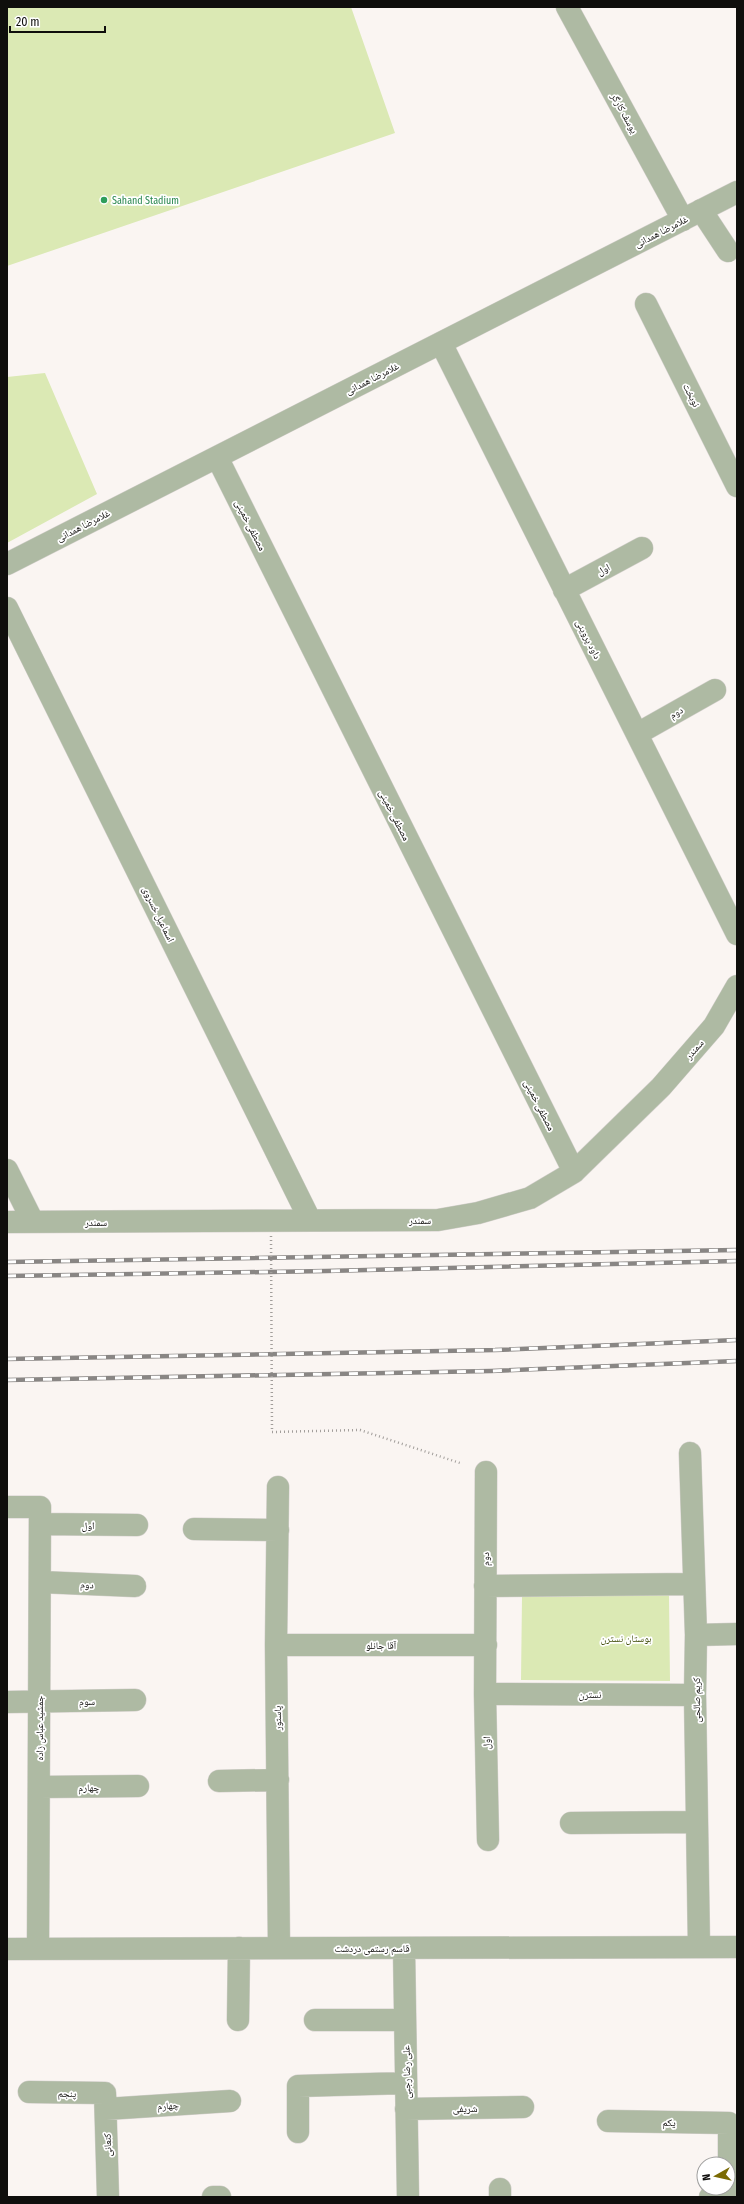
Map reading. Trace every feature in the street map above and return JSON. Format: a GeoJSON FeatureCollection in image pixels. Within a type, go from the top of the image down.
{"type":"FeatureCollection","features":[{"type":"Feature","properties":{"kind":"street","name":"یوسف کارگر"},"geometry":{"type":"LineString","coordinates":[[567,7],[692,215],[728,251]]}},
{"type":"Feature","properties":{"kind":"street","name":"غلامرضا همدانی"},"geometry":{"type":"LineString","coordinates":[[7,564],[737,192]]}},
{"type":"Feature","properties":{"kind":"street","name":"نوبخت"},"geometry":{"type":"LineString","coordinates":[[646,304],[737,486]]}},
{"type":"Feature","properties":{"kind":"street","name":"داود پروینی"},"geometry":{"type":"LineString","coordinates":[[441,343],[737,934]]}},
{"type":"Feature","properties":{"kind":"street","name":"مصطفی خمینی"},"geometry":{"type":"LineString","coordinates":[[217,457],[574,1172]]}},
{"type":"Feature","properties":{"kind":"street","name":"اول"},"geometry":{"type":"LineString","coordinates":[[564,590],[642,548]]}},
{"type":"Feature","properties":{"kind":"street","name":"اسماعیل خسروی"},"geometry":{"type":"LineString","coordinates":[[7,608],[310,1220]]}},
{"type":"Feature","properties":{"kind":"street","name":"دوم"},"geometry":{"type":"LineString","coordinates":[[637,734],[715,690]]}},
{"type":"Feature","properties":{"kind":"street","name":"سمندر"},"geometry":{"type":"LineString","coordinates":[[7,1222],[438,1220],[478,1214],[530,1198],[574,1172],[661,1087],[714,1026],[737,986]]}},
{"type":"Feature","properties":{"kind":"street"},"geometry":{"type":"LineString","coordinates":[[7,1170],[33,1222]]}},
{"type":"Feature","properties":{"kind":"street","name":"کریم صالحی"},"geometry":{"type":"LineString","coordinates":[[690,1453],[696,1635],[695,1695],[699,1947]]}},
{"type":"Feature","properties":{"kind":"street","name":"دوم"},"geometry":{"type":"LineString","coordinates":[[486,1472],[486,1645]]}},
{"type":"Feature","properties":{"kind":"street","name":"پاستور"},"geometry":{"type":"LineString","coordinates":[[278,1487],[276,1645],[279,1948]]}},
{"type":"Feature","properties":{"kind":"street","name":"اول"},"geometry":{"type":"LineString","coordinates":[[7,1507],[40,1516],[137,1525]]}},
{"type":"Feature","properties":{"kind":"street","name":"جمشید عباس زاده"},"geometry":{"type":"LineString","coordinates":[[38,1949],[40,1516]]}},
{"type":"Feature","properties":{"kind":"street"},"geometry":{"type":"LineString","coordinates":[[194,1529],[278,1530]]}},
{"type":"Feature","properties":{"kind":"street","name":"دوم"},"geometry":{"type":"LineString","coordinates":[[40,1582],[135,1586]]}},
{"type":"Feature","properties":{"kind":"street"},"geometry":{"type":"LineString","coordinates":[[485,1586],[694,1584]]}},
{"type":"Feature","properties":{"kind":"street"},"geometry":{"type":"LineString","coordinates":[[696,1635],[737,1634]]}},
{"type":"Feature","properties":{"kind":"street","name":"آقا جانلو"},"geometry":{"type":"LineString","coordinates":[[276,1645],[486,1645]]}},
{"type":"Feature","properties":{"kind":"street","name":"اول"},"geometry":{"type":"LineString","coordinates":[[486,1645],[488,1840]]}},
{"type":"Feature","properties":{"kind":"street","name":"نسترن"},"geometry":{"type":"LineString","coordinates":[[486,1694],[695,1695]]}},
{"type":"Feature","properties":{"kind":"street","name":"سوم"},"geometry":{"type":"LineString","coordinates":[[7,1702],[135,1700]]}},
{"type":"Feature","properties":{"kind":"street"},"geometry":{"type":"LineString","coordinates":[[219,1781],[278,1780]]}},
{"type":"Feature","properties":{"kind":"street","name":"چهارم"},"geometry":{"type":"LineString","coordinates":[[39,1787],[138,1786]]}},
{"type":"Feature","properties":{"kind":"street"},"geometry":{"type":"LineString","coordinates":[[571,1823],[697,1822]]}},
{"type":"Feature","properties":{"kind":"street","name":"قاسم رستمی دردشت"},"geometry":{"type":"LineString","coordinates":[[7,1949],[737,1947]]}},
{"type":"Feature","properties":{"kind":"street"},"geometry":{"type":"LineString","coordinates":[[238,2020],[239,1948]]}},
{"type":"Feature","properties":{"kind":"street","name":"علی رضا رجبی"},"geometry":{"type":"LineString","coordinates":[[404,1948],[408,2197]]}},
{"type":"Feature","properties":{"kind":"street"},"geometry":{"type":"LineString","coordinates":[[315,2020],[405,2020]]}},
{"type":"Feature","properties":{"kind":"street"},"geometry":{"type":"LineString","coordinates":[[298,2132],[298,2086],[406,2083]]}},
{"type":"Feature","properties":{"kind":"street","name":"پنجم"},"geometry":{"type":"LineString","coordinates":[[29,2092],[105,2101]]}},
{"type":"Feature","properties":{"kind":"street","name":"چهارم"},"geometry":{"type":"LineString","coordinates":[[105,2101],[230,2101]]}},
{"type":"Feature","properties":{"kind":"street","name":"کنعانی"},"geometry":{"type":"LineString","coordinates":[[105,2101],[108,2197]]}},
{"type":"Feature","properties":{"kind":"street","name":"شریفی"},"geometry":{"type":"LineString","coordinates":[[406,2109],[523,2106]]}},
{"type":"Feature","properties":{"kind":"street","name":"یکم"},"geometry":{"type":"LineString","coordinates":[[608,2121],[729,2123],[726,2197]]}},
{"type":"Feature","properties":{"kind":"street"},"geometry":{"type":"LineString","coordinates":[[213,2197],[220,2196]]}},
{"type":"Feature","properties":{"kind":"path"},"geometry":{"type":"LineString","coordinates":[[271,1236],[272,1432],[360,1430],[486,1472]]}},
{"type":"Feature","properties":{"kind":"green space","name":"Sahand Stadium"},"geometry":{"type":"Polygon","coordinates":[[[7,7],[351,7],[395,133],[7,266],[7,7]]]}},
{"type":"Feature","properties":{"kind":"green space"},"geometry":{"type":"Polygon","coordinates":[[[45,373],[97,494],[7,543],[7,377],[45,373]]]}},
{"type":"Feature","properties":{"kind":"green space","name":"بوستان نسترن"},"geometry":{"type":"Polygon","coordinates":[[[669,1595],[670,1681],[521,1680],[522,1597],[669,1595]]]}},
{"type":"Feature","properties":{"kind":"railway"},"geometry":{"type":"LineString","coordinates":[[7,1262],[737,1250]]}},
{"type":"Feature","properties":{"kind":"railway"},"geometry":{"type":"LineString","coordinates":[[7,1276],[326,1271],[737,1261]]}},
{"type":"Feature","properties":{"kind":"railway"},"geometry":{"type":"LineString","coordinates":[[7,1359],[495,1350],[737,1340]]}},
{"type":"Feature","properties":{"kind":"railway"},"geometry":{"type":"LineString","coordinates":[[7,1380],[491,1371],[737,1361]]}},
{"type":"Feature","properties":{"kind":"place","name":"Sahand Stadium"},"geometry":{"type":"Point","coordinates":[104,200]}}]}
